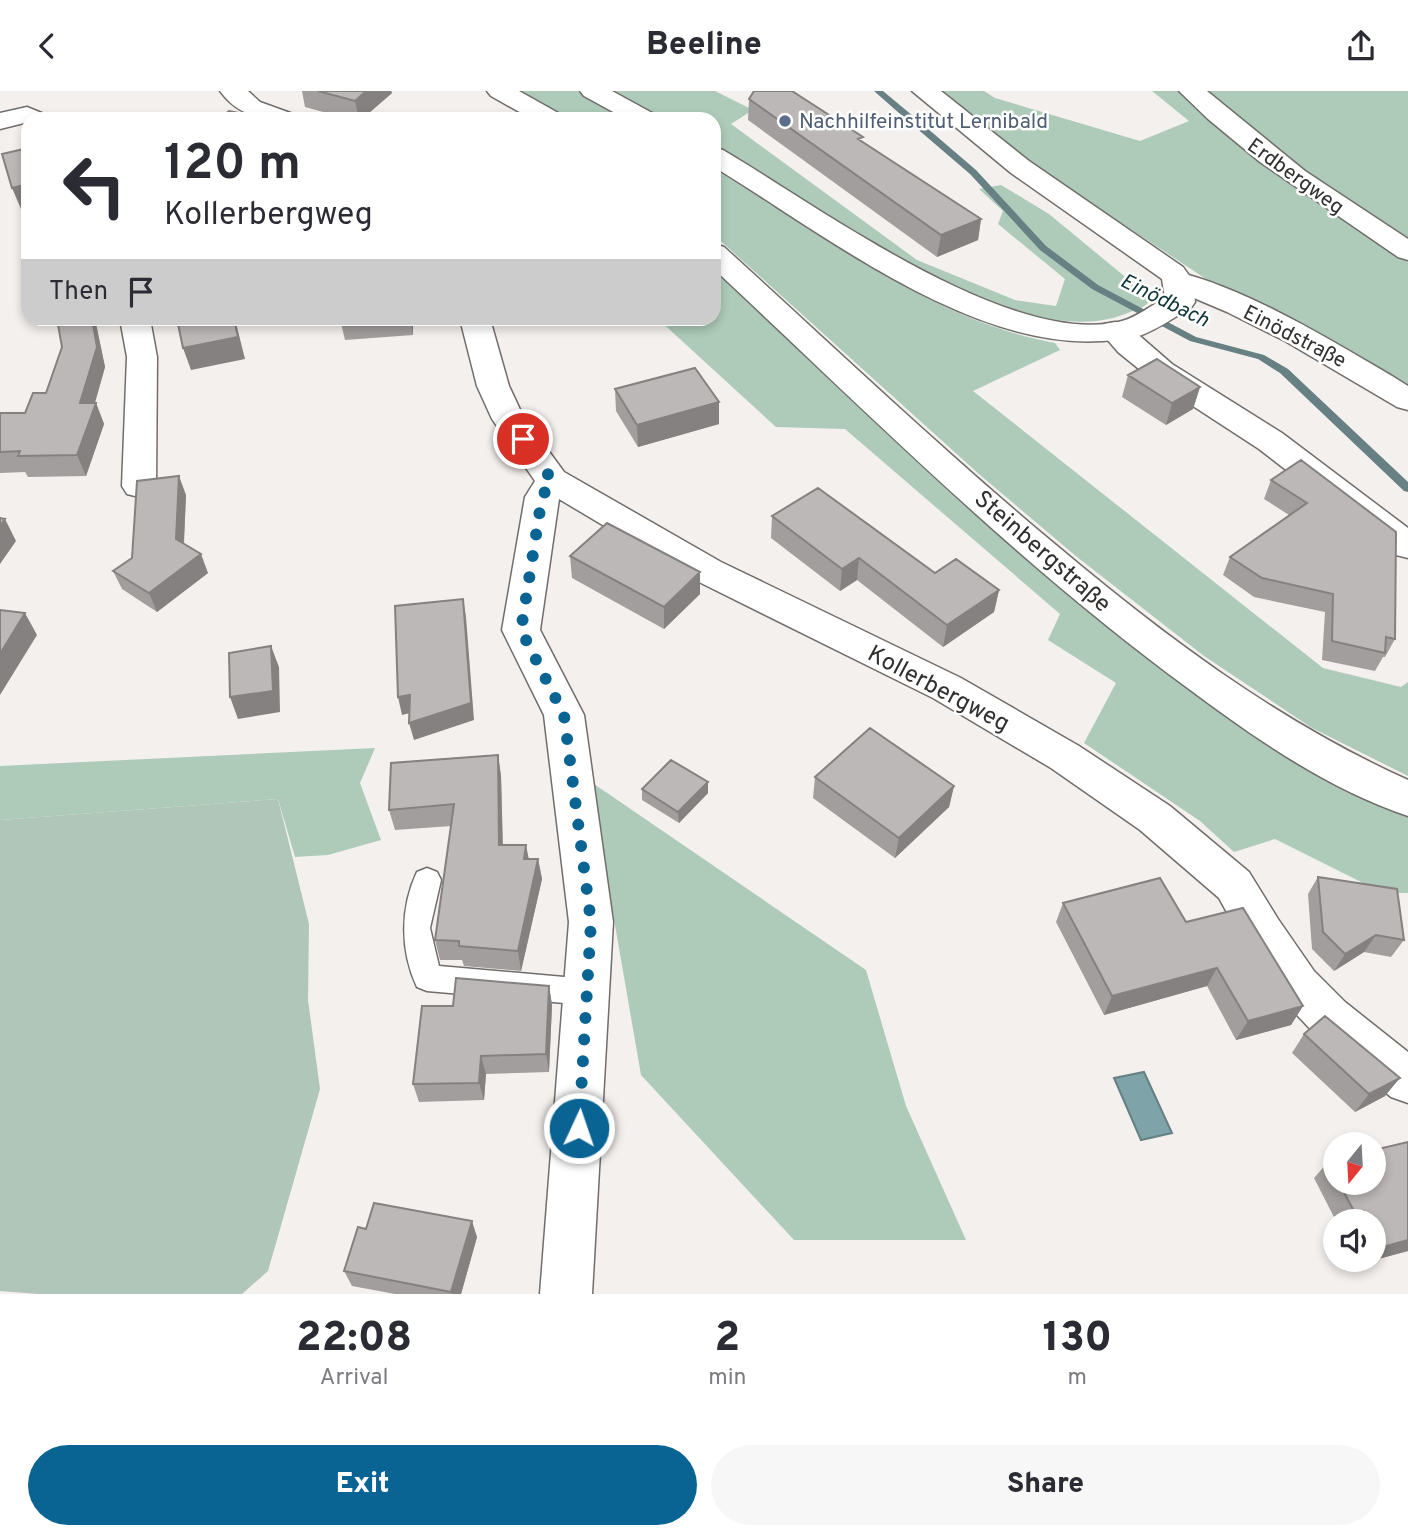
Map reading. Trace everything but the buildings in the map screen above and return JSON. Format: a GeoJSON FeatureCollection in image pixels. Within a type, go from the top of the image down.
{"type":"FeatureCollection","features":[{"type":"Feature","properties":{"kind":"street"},"geometry":{"type":"LineString","coordinates":[[233,91],[251,107],[265,112]]}},
{"type":"Feature","properties":{"kind":"street"},"geometry":{"type":"LineString","coordinates":[[500,91],[538,112]]}},
{"type":"Feature","properties":{"kind":"street"},"geometry":{"type":"LineString","coordinates":[[593,91],[632,112]]}},
{"type":"Feature","properties":{"kind":"street"},"geometry":{"type":"LineString","coordinates":[[721,160],[901,270],[970,306],[1033,327],[1057,331],[1128,329],[1164,317],[1179,291],[1156,259],[1020,167],[925,91]]}},
{"type":"Feature","properties":{"kind":"street","name":"Erdbergweg"},"geometry":{"type":"LineString","coordinates":[[1192,91],[1232,129],[1273,162],[1332,204],[1408,251]]}},
{"type":"Feature","properties":{"kind":"street"},"geometry":{"type":"LineString","coordinates":[[0,121],[21,116]]}},
{"type":"Feature","properties":{"kind":"street","name":"Steinbergstraße"},"geometry":{"type":"LineString","coordinates":[[721,259],[1003,519],[1140,633],[1195,675],[1288,738],[1325,760],[1408,799]]}},
{"type":"Feature","properties":{"kind":"street","name":"Einödstraße"},"geometry":{"type":"LineString","coordinates":[[1179,291],[1203,289],[1339,357],[1408,400]]}},
{"type":"Feature","properties":{"kind":"street"},"geometry":{"type":"LineString","coordinates":[[136,326],[142,357],[139,486]]}},
{"type":"Feature","properties":{"kind":"street","name":"Kollerbergweg"},"geometry":{"type":"LineString","coordinates":[[477,326],[493,386],[508,419],[552,480],[708,571],[947,688],[1065,757],[1155,818],[1234,885],[1262,933],[1298,985],[1329,1017],[1408,1081]]}},
{"type":"Feature","properties":{"kind":"street"},"geometry":{"type":"LineString","coordinates":[[1128,329],[1125,343],[1306,465],[1408,546]]}},
{"type":"Feature","properties":{"kind":"street"},"geometry":{"type":"LineString","coordinates":[[552,480],[542,497],[521,630],[564,715],[591,922],[566,1294]]}},
{"type":"Feature","properties":{"kind":"lane"},"geometry":{"type":"LineString","coordinates":[[427,880],[416,928],[427,978],[587,992]]}},
{"type":"Feature","properties":{"kind":"green space"},"geometry":{"type":"Polygon","coordinates":[[[518,91],[577,91],[617,112],[556,112],[518,91]]]}},
{"type":"Feature","properties":{"kind":"green space"},"geometry":{"type":"Polygon","coordinates":[[[615,91],[715,91],[753,110],[731,124],[917,260],[1015,300],[1056,306],[1065,279],[998,224],[1003,211],[979,189],[1001,185],[1049,214],[1152,299],[1143,307],[1125,314],[1088,322],[1046,318],[1002,306],[914,265],[721,152],[721,112],[652,112],[615,91]]]}},
{"type":"Feature","properties":{"kind":"green space"},"geometry":{"type":"Polygon","coordinates":[[[938,91],[984,91],[995,98],[1140,141],[1189,121],[1152,91],[1408,91],[1408,385],[1340,346],[1206,279],[1029,162],[938,91]]]}},
{"type":"Feature","properties":{"kind":"green space"},"geometry":{"type":"Polygon","coordinates":[[[721,173],[920,295],[1009,332],[1055,343],[1060,350],[973,391],[1323,668],[1401,687],[1408,682],[1408,776],[1312,728],[1204,656],[1077,557],[980,475],[721,241],[721,173]]]}},
{"type":"Feature","properties":{"kind":"green space"},"geometry":{"type":"Polygon","coordinates":[[[721,275],[1087,609],[1211,706],[1300,764],[1408,815],[1408,893],[1383,893],[1275,839],[1234,852],[1200,821],[1084,743],[1116,683],[1048,640],[1060,614],[845,429],[776,427],[666,326],[721,326],[721,275]]]}},
{"type":"Feature","properties":{"kind":"green space"},"geometry":{"type":"Polygon","coordinates":[[[375,748],[360,783],[381,840],[328,855],[295,857],[278,799],[0,820],[0,766],[375,748]]]}},
{"type":"Feature","properties":{"kind":"green space"},"geometry":{"type":"Polygon","coordinates":[[[594,784],[866,970],[906,1106],[966,1240],[794,1240],[641,1075],[602,850],[594,784]]]}},
{"type":"Feature","properties":{"kind":"green space"},"geometry":{"type":"Polygon","coordinates":[[[278,799],[309,924],[308,1000],[320,1089],[268,1271],[242,1294],[38,1294],[0,1291],[0,820],[278,799]]]}},
{"type":"Feature","properties":{"kind":"water"},"geometry":{"type":"Polygon","coordinates":[[[1144,1072],[1172,1133],[1141,1140],[1114,1078],[1144,1072]]]}},
{"type":"Feature","properties":{"kind":"waterway","name":"Einödbach"},"geometry":{"type":"LineString","coordinates":[[878,91],[910,118]]}},
{"type":"Feature","properties":{"kind":"waterway","name":"Einödbach"},"geometry":{"type":"LineString","coordinates":[[917,124],[973,172],[1043,248],[1095,287],[1193,339],[1261,357],[1284,371],[1408,488]]}},
{"type":"Feature","properties":{"kind":"place","name":"Nachhilfeinstitut Lernibald"},"geometry":{"type":"Point","coordinates":[785,121]}},
{"type":"Feature","properties":{"kind":"route"},"geometry":{"type":"LineString","coordinates":[[523,439],[552,480],[542,497],[521,630],[564,715],[591,922],[579,1128]]}}]}
